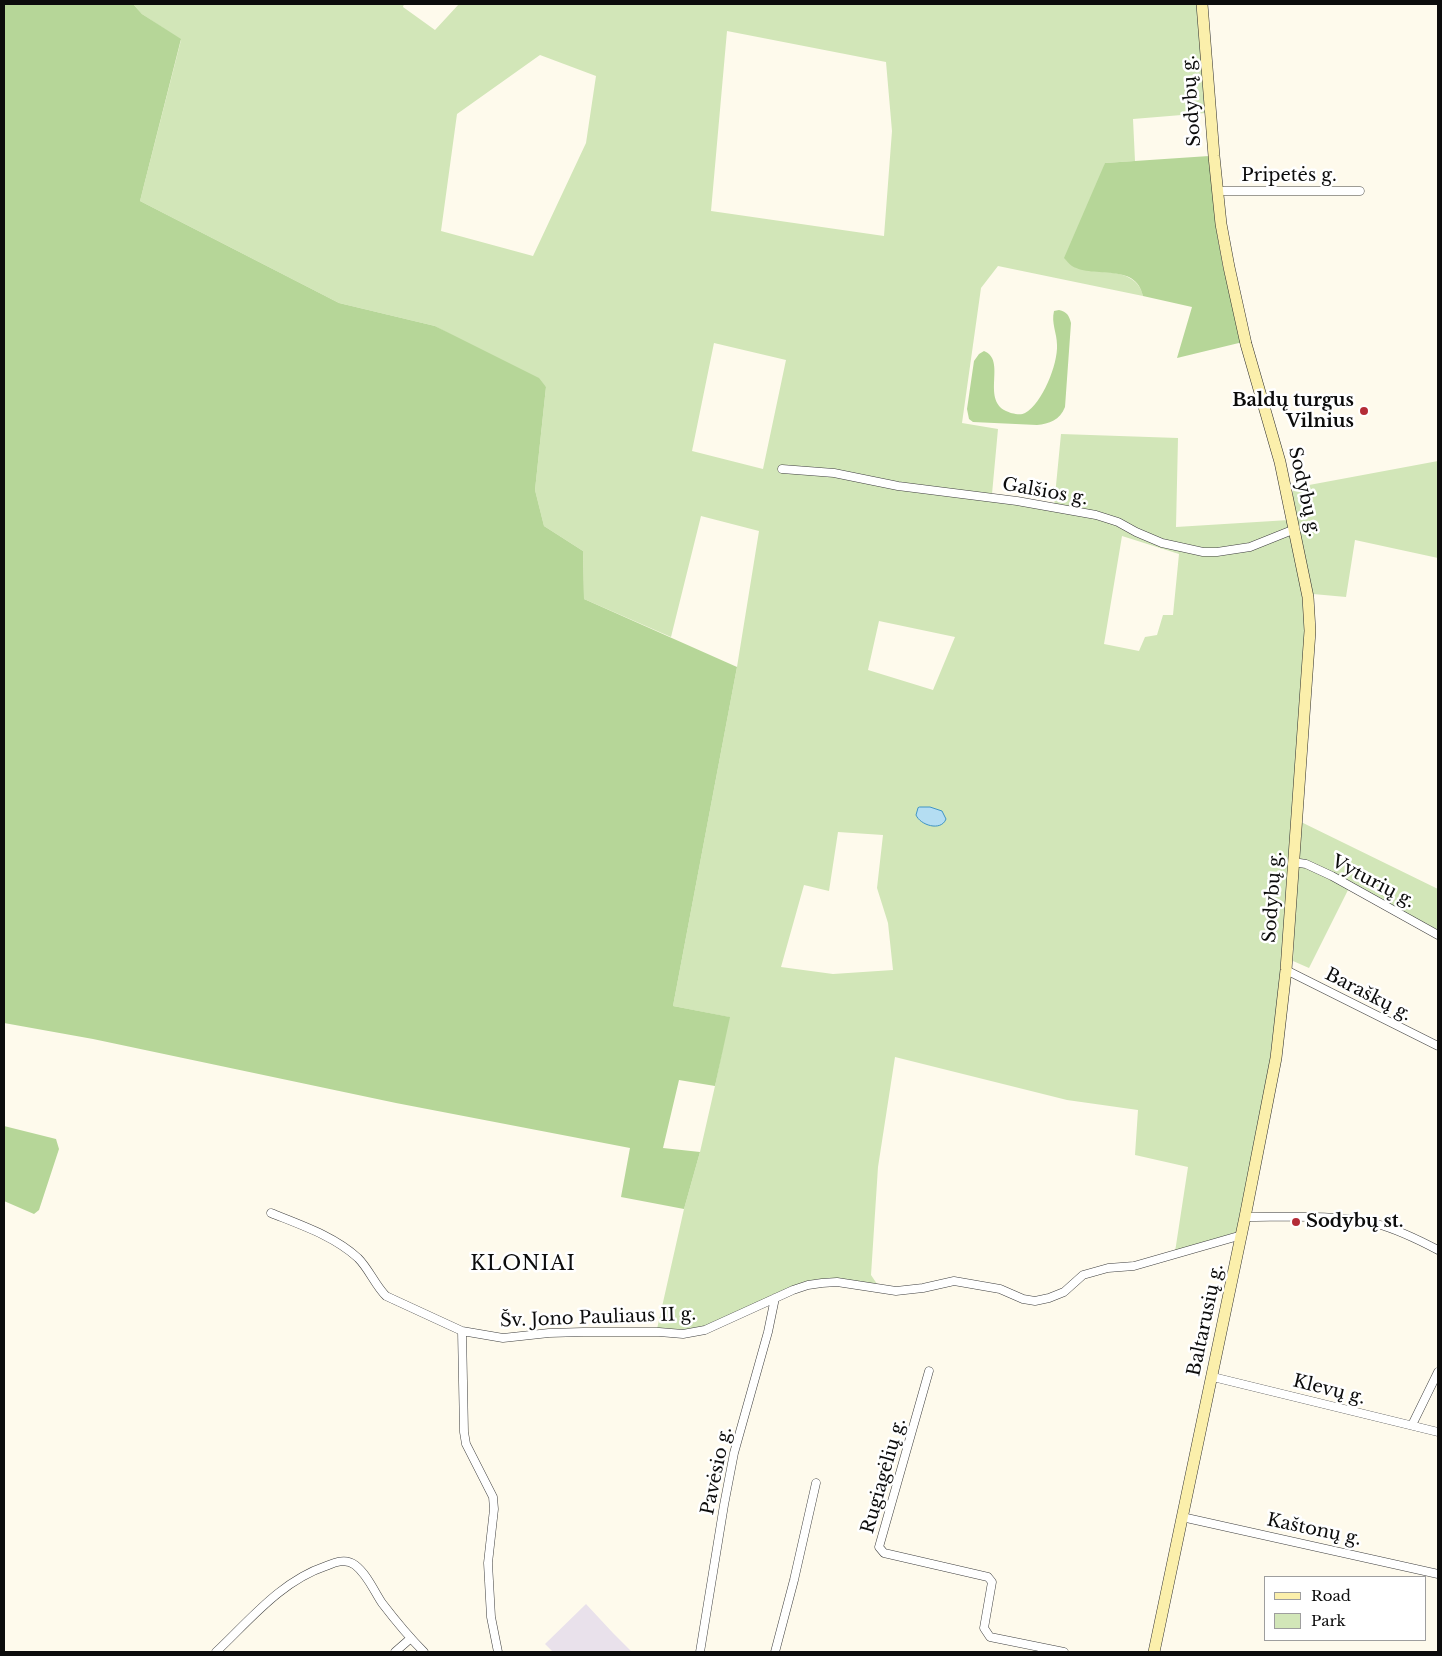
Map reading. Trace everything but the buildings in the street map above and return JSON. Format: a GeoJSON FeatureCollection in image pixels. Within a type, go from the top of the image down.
{"type":"FeatureCollection","features":[{"type":"Feature","properties":{"kind":"main road","name":"Sodybų g."},"geometry":{"type":"LineString","coordinates":[[1202,4],[1221,224],[1246,344],[1280,462],[1308,597],[1310,631],[1283,993]]}},
{"type":"Feature","properties":{"kind":"main road","name":"Baltarusių g."},"geometry":{"type":"LineString","coordinates":[[1154,1652],[1246,1217],[1276,1058],[1283,993]]}},
{"type":"Feature","properties":{"kind":"street","name":"Pripetės g."},"geometry":{"type":"LineString","coordinates":[[1217,191],[1360,191]]}},
{"type":"Feature","properties":{"kind":"street","name":"Galšios g."},"geometry":{"type":"LineString","coordinates":[[782,469],[834,474],[898,486],[1017,501],[1096,515],[1110,519],[1162,542],[1203,552],[1250,547],[1295,529]]}},
{"type":"Feature","properties":{"kind":"street","name":"Vyturių g."},"geometry":{"type":"LineString","coordinates":[[1292,862],[1306,864],[1332,876],[1438,934]]}},
{"type":"Feature","properties":{"kind":"street","name":"Baraškų g."},"geometry":{"type":"LineString","coordinates":[[1286,970],[1438,1046]]}},
{"type":"Feature","properties":{"kind":"street","name":"Šv. Jono Pauliaus II g."},"geometry":{"type":"LineString","coordinates":[[271,1213],[330,1238],[343,1246],[359,1259],[386,1296],[462,1331],[503,1338],[549,1333],[583,1332],[659,1332],[683,1334],[705,1330],[775,1298],[808,1285],[822,1283],[838,1282],[896,1291],[923,1288],[954,1281],[1000,1289],[1023,1299],[1035,1301],[1064,1292],[1083,1275],[1108,1268],[1134,1266],[1242,1235]]}},
{"type":"Feature","properties":{"kind":"street"},"geometry":{"type":"LineString","coordinates":[[1246,1217],[1305,1217],[1359,1221],[1391,1228],[1438,1250]]}},
{"type":"Feature","properties":{"kind":"street","name":"Pavėsio g."},"geometry":{"type":"LineString","coordinates":[[700,1652],[734,1453],[763,1351],[775,1298]]}},
{"type":"Feature","properties":{"kind":"street"},"geometry":{"type":"LineString","coordinates":[[462,1331],[464,1432],[466,1444],[493,1497],[494,1508],[488,1563],[491,1617],[498,1652]]}},
{"type":"Feature","properties":{"kind":"street","name":"Rugiagėlių g."},"geometry":{"type":"LineString","coordinates":[[930,1371],[879,1546],[880,1550],[884,1553],[988,1577],[992,1582],[984,1628],[987,1635],[1064,1652]]}},
{"type":"Feature","properties":{"kind":"street"},"geometry":{"type":"LineString","coordinates":[[1412,1425],[1438,1372]]}},
{"type":"Feature","properties":{"kind":"street","name":"Klevų g."},"geometry":{"type":"LineString","coordinates":[[1212,1377],[1438,1432]]}},
{"type":"Feature","properties":{"kind":"street"},"geometry":{"type":"LineString","coordinates":[[775,1652],[794,1580],[816,1482]]}},
{"type":"Feature","properties":{"kind":"street","name":"Kaštonų g."},"geometry":{"type":"LineString","coordinates":[[1182,1517],[1438,1574]]}},
{"type":"Feature","properties":{"kind":"street"},"geometry":{"type":"LineString","coordinates":[[216,1652],[281,1590],[310,1571],[339,1561],[348,1562],[360,1570],[410,1638],[424,1652]]}},
{"type":"Feature","properties":{"kind":"street"},"geometry":{"type":"LineString","coordinates":[[395,1652],[410,1638]]}},
{"type":"Feature","properties":{"kind":"shaded area"},"geometry":{"type":"Polygon","coordinates":[[[586,1604],[632,1652],[553,1652],[545,1644],[586,1604]]]}},
{"type":"Feature","properties":{"kind":"green space"},"geometry":{"type":"Polygon","coordinates":[[[4,4],[133,4],[142,14],[181,39],[140,201],[339,303],[435,326],[539,378],[546,387],[535,490],[544,526],[583,551],[584,599],[737,667],[673,1006],[730,1017],[715,1086],[679,1080],[663,1148],[700,1152],[684,1209],[621,1197],[630,1148],[396,1103],[93,1039],[4,1023],[4,4]]]}},
{"type":"Feature","properties":{"kind":"green space"},"geometry":{"type":"Polygon","coordinates":[[[133,4],[404,4],[403,7],[435,30],[459,4],[1198,4],[1206,113],[1133,119],[1135,161],[1105,163],[1089,270],[1114,273],[1129,278],[1140,288],[1143,296],[998,266],[981,288],[962,423],[998,429],[992,494],[1054,506],[1061,434],[1178,438],[1176,527],[1289,520],[1304,606],[1305,641],[1280,980],[1267,1082],[1237,1232],[1175,1252],[1188,1167],[1135,1155],[1138,1110],[1067,1100],[895,1057],[878,1167],[871,1275],[879,1287],[832,1280],[700,1328],[687,1330],[657,1329],[684,1209],[700,1152],[729,1017],[673,1006],[737,667],[759,531],[701,516],[671,637],[584,599],[583,551],[544,526],[535,490],[546,387],[435,326],[339,303],[140,201],[181,40],[142,14],[133,4]],[[727,31],[711,211],[884,236],[892,131],[886,62],[727,31]],[[540,55],[457,114],[441,231],[533,256],[586,143],[596,76],[540,55]],[[714,343],[692,451],[763,469],[786,360],[714,343]],[[1122,536],[1104,644],[1139,651],[1145,637],[1157,635],[1163,615],[1173,615],[1179,554],[1122,536]],[[879,621],[868,670],[933,690],[955,637],[879,621]],[[838,832],[829,891],[804,885],[781,967],[833,974],[893,970],[888,923],[877,888],[883,835],[838,832]]]}},
{"type":"Feature","properties":{"kind":"green space"},"geometry":{"type":"Polygon","coordinates":[[[1209,156],[1217,234],[1223,267],[1243,342],[1177,358],[1192,307],[1143,296],[1139,285],[1132,279],[1113,273],[1081,270],[1072,266],[1064,258],[1105,163],[1209,156]]]}},
{"type":"Feature","properties":{"kind":"green space"},"geometry":{"type":"Polygon","coordinates":[[[1059,310],[1067,314],[1071,323],[1065,407],[1060,415],[1046,424],[1037,425],[973,422],[969,419],[967,409],[974,361],[984,351],[991,356],[994,362],[995,398],[999,405],[1008,412],[1020,414],[1025,413],[1037,401],[1048,383],[1055,362],[1057,345],[1053,315],[1054,311],[1059,310]]]}},
{"type":"Feature","properties":{"kind":"green space"},"geometry":{"type":"Polygon","coordinates":[[[1438,461],[1438,558],[1355,540],[1346,597],[1313,594],[1293,501],[1293,488],[1438,461]]]}},
{"type":"Feature","properties":{"kind":"green space"},"geometry":{"type":"Polygon","coordinates":[[[1299,821],[1438,889],[1438,930],[1351,884],[1309,968],[1293,961],[1299,821]]]}},
{"type":"Feature","properties":{"kind":"green space"},"geometry":{"type":"Polygon","coordinates":[[[4,1126],[56,1139],[59,1149],[39,1210],[34,1214],[4,1201],[4,1126]]]}},
{"type":"Feature","properties":{"kind":"water"},"geometry":{"type":"Polygon","coordinates":[[[920,807],[930,807],[942,811],[946,819],[940,825],[931,826],[926,824],[918,819],[916,815],[920,807]]]}},
{"type":"Feature","properties":{"kind":"place","name":"Baldų turgus Vilnius"},"geometry":{"type":"Point","coordinates":[1364,411]}},
{"type":"Feature","properties":{"kind":"place","name":"Sodybų st."},"geometry":{"type":"Point","coordinates":[1296,1222]}},
{"type":"Feature","properties":{"kind":"district","name":"KLONIAI"},"geometry":{"type":"Point","coordinates":[523,1264]}}]}
